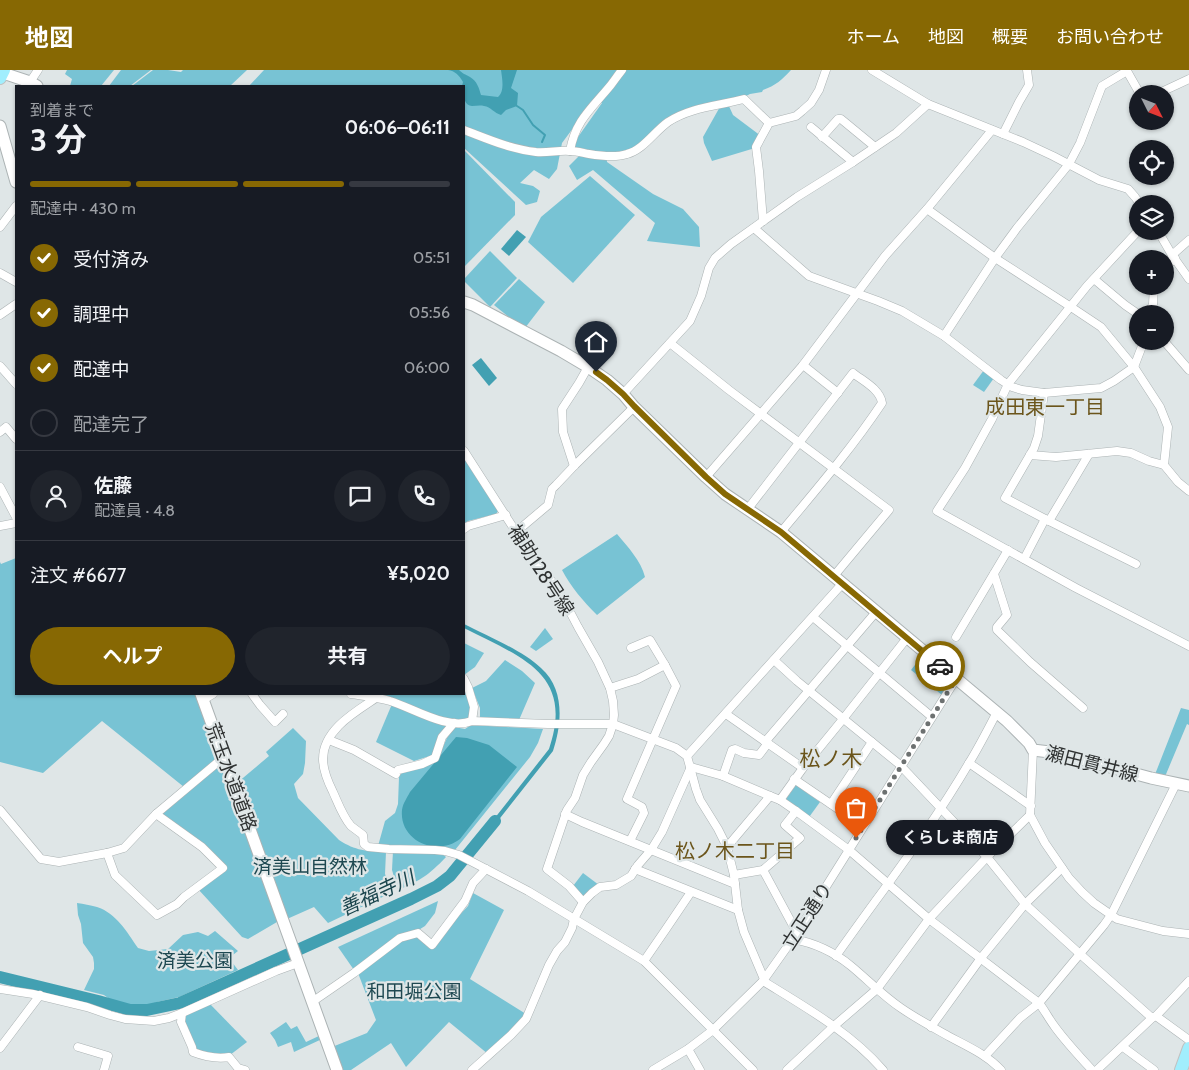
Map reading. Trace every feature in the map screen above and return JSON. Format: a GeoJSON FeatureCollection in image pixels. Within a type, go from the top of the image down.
{"type":"FeatureCollection","features":[{"type":"Feature","properties":{"kind":"main road"},"geometry":{"type":"LineString","coordinates":[[1,73],[33,84]]}},
{"type":"Feature","properties":{"kind":"main road"},"geometry":{"type":"LineString","coordinates":[[0,126],[15,178]]}},
{"type":"Feature","properties":{"kind":"main road","name":"瀬田貫井線"},"geometry":{"type":"LineString","coordinates":[[465,302],[496,317],[588,367],[607,380],[725,494],[734,505],[747,510],[781,532],[997,712],[1032,746],[1033,750],[1058,753],[1151,778],[1189,786]]}},
{"type":"Feature","properties":{"kind":"main road","name":"荒玉水道道路"},"geometry":{"type":"LineString","coordinates":[[205,696],[224,757],[297,961]]}},
{"type":"Feature","properties":{"kind":"main road"},"geometry":{"type":"LineString","coordinates":[[297,961],[337,1070]]}},
{"type":"Feature","properties":{"kind":"main road"},"geometry":{"type":"LineString","coordinates":[[1181,1070],[1189,1048]]}},
{"type":"Feature","properties":{"kind":"street"},"geometry":{"type":"LineString","coordinates":[[33,84],[38,70]]}},
{"type":"Feature","properties":{"kind":"street"},"geometry":{"type":"LineString","coordinates":[[570,151],[583,118],[622,70]]}},
{"type":"Feature","properties":{"kind":"street"},"geometry":{"type":"LineString","coordinates":[[763,221],[760,171],[756,147],[769,123],[796,116],[811,103],[819,90],[826,70]]}},
{"type":"Feature","properties":{"kind":"street"},"geometry":{"type":"LineString","coordinates":[[872,70],[928,104],[1023,142],[1099,180],[1128,189],[1133,195]]}},
{"type":"Feature","properties":{"kind":"street"},"geometry":{"type":"LineString","coordinates":[[881,76],[890,70]]}},
{"type":"Feature","properties":{"kind":"street"},"geometry":{"type":"LineString","coordinates":[[1003,134],[1029,85],[1027,70]]}},
{"type":"Feature","properties":{"kind":"street"},"geometry":{"type":"LineString","coordinates":[[944,336],[995,258],[1069,164],[1080,143],[1102,86],[1126,71],[1135,85]]}},
{"type":"Feature","properties":{"kind":"street"},"geometry":{"type":"LineString","coordinates":[[1174,86],[1189,79]]}},
{"type":"Feature","properties":{"kind":"street"},"geometry":{"type":"LineString","coordinates":[[465,130],[516,149],[548,152],[570,151],[615,156],[636,150],[668,123],[698,108],[728,104],[744,99],[769,123]]}},
{"type":"Feature","properties":{"kind":"street"},"geometry":{"type":"LineString","coordinates":[[623,394],[690,321],[701,296],[709,268],[715,258],[731,244],[797,197],[896,133],[928,104]]}},
{"type":"Feature","properties":{"kind":"street"},"geometry":{"type":"LineString","coordinates":[[822,137],[841,118],[875,147]]}},
{"type":"Feature","properties":{"kind":"street"},"geometry":{"type":"LineString","coordinates":[[811,127],[853,162]]}},
{"type":"Feature","properties":{"kind":"street"},"geometry":{"type":"LineString","coordinates":[[706,477],[803,365],[896,242],[927,209],[992,130]]}},
{"type":"Feature","properties":{"kind":"street"},"geometry":{"type":"LineString","coordinates":[[0,227],[15,207]]}},
{"type":"Feature","properties":{"kind":"street"},"geometry":{"type":"LineString","coordinates":[[927,209],[995,258],[1101,327],[1134,367],[1160,407],[1168,427],[1164,465]]}},
{"type":"Feature","properties":{"kind":"street"},"geometry":{"type":"LineString","coordinates":[[754,228],[809,276],[878,301],[902,312],[944,336],[1001,380],[1022,390],[1044,393],[1101,388],[1134,367],[1141,350]]}},
{"type":"Feature","properties":{"kind":"street"},"geometry":{"type":"LineString","coordinates":[[1130,240],[1094,279],[1008,384],[992,419],[965,468],[937,511],[1076,588],[1189,646]]}},
{"type":"Feature","properties":{"kind":"street"},"geometry":{"type":"LineString","coordinates":[[1189,240],[1174,256],[1189,278]]}},
{"type":"Feature","properties":{"kind":"street"},"geometry":{"type":"LineString","coordinates":[[0,273],[15,281]]}},
{"type":"Feature","properties":{"kind":"street"},"geometry":{"type":"LineString","coordinates":[[1094,279],[1129,307]]}},
{"type":"Feature","properties":{"kind":"street"},"geometry":{"type":"LineString","coordinates":[[0,315],[15,305]]}},
{"type":"Feature","properties":{"kind":"street"},"geometry":{"type":"LineString","coordinates":[[670,343],[798,443],[889,510],[833,576]]}},
{"type":"Feature","properties":{"kind":"street"},"geometry":{"type":"LineString","coordinates":[[1172,350],[1189,370]]}},
{"type":"Feature","properties":{"kind":"street"},"geometry":{"type":"LineString","coordinates":[[803,365],[838,393]]}},
{"type":"Feature","properties":{"kind":"street"},"geometry":{"type":"LineString","coordinates":[[0,366],[15,383]]}},
{"type":"Feature","properties":{"kind":"street"},"geometry":{"type":"LineString","coordinates":[[574,466],[564,432],[562,410],[588,367]]}},
{"type":"Feature","properties":{"kind":"street"},"geometry":{"type":"LineString","coordinates":[[747,510],[853,373],[878,392],[882,403],[833,469],[781,532]]}},
{"type":"Feature","properties":{"kind":"street"},"geometry":{"type":"LineString","coordinates":[[1044,393],[1038,436],[1030,455],[1005,498],[1136,564]]}},
{"type":"Feature","properties":{"kind":"street"},"geometry":{"type":"LineString","coordinates":[[516,532],[548,506],[552,489],[634,406]]}},
{"type":"Feature","properties":{"kind":"street"},"geometry":{"type":"LineString","coordinates":[[0,432],[6,427],[15,438]]}},
{"type":"Feature","properties":{"kind":"street"},"geometry":{"type":"LineString","coordinates":[[1030,455],[1057,457],[1117,451],[1131,454],[1164,465],[1189,492]]}},
{"type":"Feature","properties":{"kind":"street","name":"補助128号線"},"geometry":{"type":"LineString","coordinates":[[465,453],[516,532],[521,544],[558,589],[598,662],[614,701],[613,724]]}},
{"type":"Feature","properties":{"kind":"street"},"geometry":{"type":"LineString","coordinates":[[1024,559],[1089,454]]}},
{"type":"Feature","properties":{"kind":"street"},"geometry":{"type":"LineString","coordinates":[[0,487],[15,515]]}},
{"type":"Feature","properties":{"kind":"street"},"geometry":{"type":"LineString","coordinates":[[465,528],[506,516]]}},
{"type":"Feature","properties":{"kind":"street"},"geometry":{"type":"LineString","coordinates":[[0,526],[15,523]]}},
{"type":"Feature","properties":{"kind":"street"},"geometry":{"type":"LineString","coordinates":[[956,637],[1008,550]]}},
{"type":"Feature","properties":{"kind":"street"},"geometry":{"type":"LineString","coordinates":[[994,574],[1007,614],[997,627],[997,630],[1030,662],[1084,708]]}},
{"type":"Feature","properties":{"kind":"street"},"geometry":{"type":"LineString","coordinates":[[687,756],[842,584]]}},
{"type":"Feature","properties":{"kind":"street"},"geometry":{"type":"LineString","coordinates":[[723,776],[732,750],[735,749],[744,753],[759,755],[809,690],[876,612]]}},
{"type":"Feature","properties":{"kind":"street"},"geometry":{"type":"LineString","coordinates":[[813,617],[932,717]]}},
{"type":"Feature","properties":{"kind":"street"},"geometry":{"type":"LineString","coordinates":[[780,800],[802,768],[907,638]]}},
{"type":"Feature","properties":{"kind":"street"},"geometry":{"type":"LineString","coordinates":[[630,841],[644,813],[642,807],[628,799],[676,686],[650,640],[632,648]]}},
{"type":"Feature","properties":{"kind":"street"},"geometry":{"type":"LineString","coordinates":[[774,660],[899,764],[987,857],[1025,904],[1154,1017],[1189,1040]]}},
{"type":"Feature","properties":{"kind":"street"},"geometry":{"type":"LineString","coordinates":[[610,688],[638,679],[665,664]]}},
{"type":"Feature","properties":{"kind":"street","name":"立正通り"},"geometry":{"type":"LineString","coordinates":[[653,1070],[688,1049],[713,1030],[763,980],[795,936],[956,679]]}},
{"type":"Feature","properties":{"kind":"street"},"geometry":{"type":"LineString","coordinates":[[465,681],[474,706],[472,722]]}},
{"type":"Feature","properties":{"kind":"street"},"geometry":{"type":"LineString","coordinates":[[253,695],[275,722],[283,714]]}},
{"type":"Feature","properties":{"kind":"street"},"geometry":{"type":"LineString","coordinates":[[358,695],[389,700],[438,720],[454,723],[613,724],[676,748],[687,756],[700,800],[727,847],[735,879],[738,910],[744,932],[763,980],[834,1026],[858,1045],[882,1069]]}},
{"type":"Feature","properties":{"kind":"street"},"geometry":{"type":"LineString","coordinates":[[376,698],[340,724],[324,749],[323,758],[323,765],[341,811],[351,825],[363,835],[364,844],[389,849],[435,850],[459,855],[528,891],[644,961],[753,1070]]}},
{"type":"Feature","properties":{"kind":"street"},"geometry":{"type":"LineString","coordinates":[[836,956],[940,809],[970,763],[997,712]]}},
{"type":"Feature","properties":{"kind":"street"},"geometry":{"type":"LineString","coordinates":[[726,714],[802,768]]}},
{"type":"Feature","properties":{"kind":"street"},"geometry":{"type":"LineString","coordinates":[[329,740],[354,750],[396,774],[398,770],[422,764],[435,758],[442,737],[454,723]]}},
{"type":"Feature","properties":{"kind":"street"},"geometry":{"type":"LineString","coordinates":[[583,902],[569,886],[547,869],[565,814],[575,798],[584,775],[604,744],[613,724]]}},
{"type":"Feature","properties":{"kind":"street"},"geometry":{"type":"LineString","coordinates":[[831,804],[872,742]]}},
{"type":"Feature","properties":{"kind":"street"},"geometry":{"type":"LineString","coordinates":[[1033,750],[1030,815],[1040,836],[1069,878],[1094,903],[1117,919],[1168,932],[1189,934]]}},
{"type":"Feature","properties":{"kind":"street"},"geometry":{"type":"LineString","coordinates":[[0,810],[41,860],[59,862],[107,853],[124,848],[156,814],[224,757]]}},
{"type":"Feature","properties":{"kind":"street"},"geometry":{"type":"LineString","coordinates":[[970,763],[1031,806]]}},
{"type":"Feature","properties":{"kind":"street"},"geometry":{"type":"LineString","coordinates":[[690,767],[723,776],[780,800],[849,850],[930,919],[1039,1003],[1055,1026],[1092,1070]]}},
{"type":"Feature","properties":{"kind":"street"},"geometry":{"type":"LineString","coordinates":[[473,1070],[526,1019],[549,965],[565,942],[583,902],[592,892],[600,887],[616,885],[631,876],[651,850],[662,832],[690,767]]}},
{"type":"Feature","properties":{"kind":"street"},"geometry":{"type":"LineString","coordinates":[[794,779],[864,826]]}},
{"type":"Feature","properties":{"kind":"street"},"geometry":{"type":"LineString","coordinates":[[985,1056],[1020,1018],[1039,1003],[1100,931],[1111,915],[1176,784]]}},
{"type":"Feature","properties":{"kind":"street"},"geometry":{"type":"LineString","coordinates":[[727,847],[770,796]]}},
{"type":"Feature","properties":{"kind":"street"},"geometry":{"type":"LineString","coordinates":[[565,814],[651,850],[735,879],[764,870],[800,838],[785,825],[796,811]]}},
{"type":"Feature","properties":{"kind":"street"},"geometry":{"type":"LineString","coordinates":[[107,853],[115,875],[157,915],[178,904],[184,897],[223,868],[202,847],[156,814]]}},
{"type":"Feature","properties":{"kind":"street"},"geometry":{"type":"LineString","coordinates":[[787,1070],[877,989],[930,919],[987,857],[1030,815]]}},
{"type":"Feature","properties":{"kind":"street"},"geometry":{"type":"LineString","coordinates":[[931,1026],[981,958],[1025,904],[1062,868]]}},
{"type":"Feature","properties":{"kind":"street"},"geometry":{"type":"LineString","coordinates":[[312,1002],[400,938],[418,933],[432,945],[465,901],[474,883],[486,869]]}},
{"type":"Feature","properties":{"kind":"street"},"geometry":{"type":"LineString","coordinates":[[635,869],[738,910]]}},
{"type":"Feature","properties":{"kind":"street"},"geometry":{"type":"LineString","coordinates":[[764,870],[795,936],[836,956],[900,1007],[985,1056],[1001,1070]]}},
{"type":"Feature","properties":{"kind":"street"},"geometry":{"type":"LineString","coordinates":[[644,961],[691,892]]}},
{"type":"Feature","properties":{"kind":"street"},"geometry":{"type":"LineString","coordinates":[[0,989],[40,995],[125,1019],[154,1021],[182,1013],[297,961]]}},
{"type":"Feature","properties":{"kind":"street"},"geometry":{"type":"LineString","coordinates":[[1097,1070],[1189,982]]}},
{"type":"Feature","properties":{"kind":"street"},"geometry":{"type":"LineString","coordinates":[[0,1048],[40,995]]}},
{"type":"Feature","properties":{"kind":"street"},"geometry":{"type":"LineString","coordinates":[[182,1013],[181,1022],[193,1052],[206,1057],[229,1058],[238,1068],[245,1070]]}},
{"type":"Feature","properties":{"kind":"street"},"geometry":{"type":"LineString","coordinates":[[78,1047],[108,1056],[104,1070]]}},
{"type":"Feature","properties":{"kind":"street"},"geometry":{"type":"LineString","coordinates":[[1123,1047],[1154,1070]]}},
{"type":"Feature","properties":{"kind":"street"},"geometry":{"type":"LineString","coordinates":[[688,1049],[700,1070]]}},
{"type":"Feature","properties":{"kind":"green space"},"geometry":{"type":"Polygon","coordinates":[[[67,70],[114,70],[102,85],[70,85],[72,79],[65,74],[67,70]]]}},
{"type":"Feature","properties":{"kind":"green space"},"geometry":{"type":"Polygon","coordinates":[[[121,70],[151,70],[131,85],[110,85],[121,70]]]}},
{"type":"Feature","properties":{"kind":"green space"},"geometry":{"type":"Polygon","coordinates":[[[153,70],[181,72],[183,70],[247,70],[231,85],[133,85],[153,70]]]}},
{"type":"Feature","properties":{"kind":"green space"},"geometry":{"type":"Polygon","coordinates":[[[264,70],[791,70],[778,82],[762,92],[750,94],[740,99],[695,106],[682,112],[633,149],[620,154],[606,153],[607,162],[653,194],[683,209],[699,227],[700,247],[647,241],[655,223],[593,170],[577,180],[569,166],[586,149],[574,148],[578,137],[602,103],[600,102],[582,116],[562,143],[557,169],[549,179],[534,170],[520,183],[533,186],[540,191],[537,202],[526,205],[465,149],[465,85],[250,85],[264,70]]]}},
{"type":"Feature","properties":{"kind":"green space"},"geometry":{"type":"Polygon","coordinates":[[[728,104],[733,115],[761,136],[755,148],[712,161],[703,137],[721,105],[728,104]]]}},
{"type":"Feature","properties":{"kind":"green space"},"geometry":{"type":"Polygon","coordinates":[[[465,151],[515,202],[515,215],[465,266],[465,151]]]}},
{"type":"Feature","properties":{"kind":"green space"},"geometry":{"type":"Polygon","coordinates":[[[590,176],[635,215],[573,283],[528,242],[541,217],[590,176]]]}},
{"type":"Feature","properties":{"kind":"green space"},"geometry":{"type":"Polygon","coordinates":[[[490,251],[517,278],[490,307],[465,282],[465,278],[490,251]]]}},
{"type":"Feature","properties":{"kind":"green space"},"geometry":{"type":"Polygon","coordinates":[[[519,279],[545,302],[525,328],[494,305],[519,279]]]}},
{"type":"Feature","properties":{"kind":"green space"},"geometry":{"type":"Polygon","coordinates":[[[984,370],[994,378],[984,392],[973,385],[984,370]]]}},
{"type":"Feature","properties":{"kind":"green space"},"geometry":{"type":"Polygon","coordinates":[[[465,459],[498,511],[496,514],[465,523],[465,459]]]}},
{"type":"Feature","properties":{"kind":"green space"},"geometry":{"type":"Polygon","coordinates":[[[617,534],[630,549],[645,577],[597,615],[578,594],[562,570],[617,534]]]}},
{"type":"Feature","properties":{"kind":"green space"},"geometry":{"type":"Polygon","coordinates":[[[15,558],[15,695],[196,695],[219,758],[184,787],[102,721],[43,773],[0,762],[0,562],[1,564],[15,558]]]}},
{"type":"Feature","properties":{"kind":"green space"},"geometry":{"type":"Polygon","coordinates":[[[545,628],[553,639],[536,651],[530,647],[545,628]]]}},
{"type":"Feature","properties":{"kind":"green space"},"geometry":{"type":"Polygon","coordinates":[[[465,644],[484,653],[475,667],[465,674],[465,644]]]}},
{"type":"Feature","properties":{"kind":"green space"},"geometry":{"type":"Polygon","coordinates":[[[922,656],[951,681],[942,695],[911,670],[922,656]]]}},
{"type":"Feature","properties":{"kind":"green space"},"geometry":{"type":"Polygon","coordinates":[[[505,660],[522,671],[535,683],[519,720],[480,719],[480,708],[472,688],[486,681],[505,660]]]}},
{"type":"Feature","properties":{"kind":"green space"},"geometry":{"type":"Polygon","coordinates":[[[465,688],[472,714],[467,721],[455,720],[405,707],[372,695],[465,695],[465,688]]]}},
{"type":"Feature","properties":{"kind":"green space"},"geometry":{"type":"Polygon","coordinates":[[[392,704],[448,724],[433,755],[414,761],[376,742],[392,704]]]}},
{"type":"Feature","properties":{"kind":"green space"},"geometry":{"type":"Polygon","coordinates":[[[1181,708],[1189,710],[1189,725],[1187,724],[1164,779],[1154,777],[1181,708]]]}},
{"type":"Feature","properties":{"kind":"green space"},"geometry":{"type":"Polygon","coordinates":[[[471,725],[543,729],[530,757],[455,850],[438,847],[378,846],[385,821],[395,813],[398,804],[400,772],[439,755],[454,727],[465,729],[471,725]]]}},
{"type":"Feature","properties":{"kind":"green space","name":"済美山自然林"},"geometry":{"type":"Polygon","coordinates":[[[293,728],[306,741],[303,774],[294,784],[298,798],[339,840],[361,850],[386,852],[385,874],[393,892],[328,923],[314,907],[287,919],[237,783],[269,756],[266,752],[293,728]]]}},
{"type":"Feature","properties":{"kind":"green space"},"geometry":{"type":"Polygon","coordinates":[[[221,764],[277,919],[277,922],[248,939],[242,937],[198,889],[226,868],[161,813],[221,764]]]}},
{"type":"Feature","properties":{"kind":"green space"},"geometry":{"type":"Polygon","coordinates":[[[796,785],[820,802],[807,820],[783,803],[796,785]]]}},
{"type":"Feature","properties":{"kind":"green space"},"geometry":{"type":"Polygon","coordinates":[[[393,851],[441,853],[446,857],[424,876],[398,890],[392,870],[393,851]]]}},
{"type":"Feature","properties":{"kind":"green space"},"geometry":{"type":"Polygon","coordinates":[[[583,873],[599,885],[585,897],[582,897],[573,886],[583,873]]]}},
{"type":"Feature","properties":{"kind":"green space","name":"和田堀公園"},"geometry":{"type":"Polygon","coordinates":[[[473,893],[504,910],[470,979],[526,1014],[488,1054],[449,1022],[406,1067],[391,1043],[351,1070],[340,1070],[332,1047],[367,1033],[376,1020],[358,973],[401,940],[417,936],[432,949],[441,935],[468,906],[473,893]]]}},
{"type":"Feature","properties":{"kind":"green space","name":"和田堀公園"},"geometry":{"type":"Polygon","coordinates":[[[438,901],[435,913],[425,926],[354,970],[338,947],[438,901]]]}},
{"type":"Feature","properties":{"kind":"green space","name":"済美公園"},"geometry":{"type":"Polygon","coordinates":[[[77,903],[97,907],[110,914],[138,948],[149,951],[168,949],[183,935],[198,932],[208,936],[215,931],[238,951],[229,958],[238,970],[179,997],[157,1002],[151,1006],[123,1004],[112,1001],[104,995],[84,990],[94,969],[94,963],[93,957],[83,943],[77,903]]]}},
{"type":"Feature","properties":{"kind":"green space"},"geometry":{"type":"Polygon","coordinates":[[[209,1003],[247,1042],[230,1055],[217,1055],[196,1050],[182,1016],[209,1003]]]}},
{"type":"Feature","properties":{"kind":"green space"},"geometry":{"type":"Polygon","coordinates":[[[286,1022],[291,1029],[297,1026],[306,1042],[321,1035],[322,1039],[294,1052],[291,1042],[278,1047],[270,1033],[286,1022]]]}},
{"type":"Feature","properties":{"kind":"shaded area"},"geometry":{"type":"Polygon","coordinates":[[[448,70],[459,70],[472,79],[481,95],[498,97],[502,88],[501,70],[517,70],[511,88],[518,93],[517,106],[506,110],[501,115],[486,107],[469,105],[465,101],[465,85],[462,85],[463,82],[460,77],[453,71],[448,70]]]}},
{"type":"Feature","properties":{"kind":"shaded area"},"geometry":{"type":"Polygon","coordinates":[[[517,230],[526,237],[509,256],[501,249],[517,230]]]}},
{"type":"Feature","properties":{"kind":"shaded area"},"geometry":{"type":"Polygon","coordinates":[[[481,358],[497,378],[489,386],[472,365],[481,358]]]}},
{"type":"Feature","properties":{"kind":"shaded area"},"geometry":{"type":"Polygon","coordinates":[[[465,624],[514,649],[533,661],[549,676],[558,696],[558,730],[553,751],[486,836],[483,833],[549,749],[555,723],[555,702],[548,685],[537,671],[505,648],[465,628],[465,624]]]}},
{"type":"Feature","properties":{"kind":"shaded area"},"geometry":{"type":"Polygon","coordinates":[[[456,737],[467,738],[489,745],[517,767],[460,839],[451,844],[431,846],[413,838],[403,821],[402,810],[410,792],[456,737]]]}},
{"type":"Feature","properties":{"kind":"waterway"},"geometry":{"type":"LineString","coordinates":[[517,106],[523,110],[533,125],[545,135],[542,142]]}},
{"type":"Feature","properties":{"kind":"waterway","name":"善福寺川"},"geometry":{"type":"LineString","coordinates":[[0,977],[130,1010],[147,1010],[180,1003],[437,886],[450,876],[495,821]]}},
{"type":"Feature","properties":{"kind":"way so far"},"geometry":{"type":"LineString","coordinates":[[856,838],[956,679],[940,666]]}},
{"type":"Feature","properties":{"kind":"place","name":"くらしま商店"},"geometry":{"type":"Point","coordinates":[856,838]}},
{"type":"Feature","properties":{"kind":"district","name":"成田東一丁目"},"geometry":{"type":"Point","coordinates":[1045,407]}},
{"type":"Feature","properties":{"kind":"district","name":"松ノ木"},"geometry":{"type":"Point","coordinates":[831,758]}},
{"type":"Feature","properties":{"kind":"district","name":"松ノ木二丁目"},"geometry":{"type":"Point","coordinates":[735,851]}},
{"type":"Feature","properties":{"kind":"route"},"geometry":{"type":"LineString","coordinates":[[596,372],[623,394],[725,494],[781,532],[940,666]]}}]}
